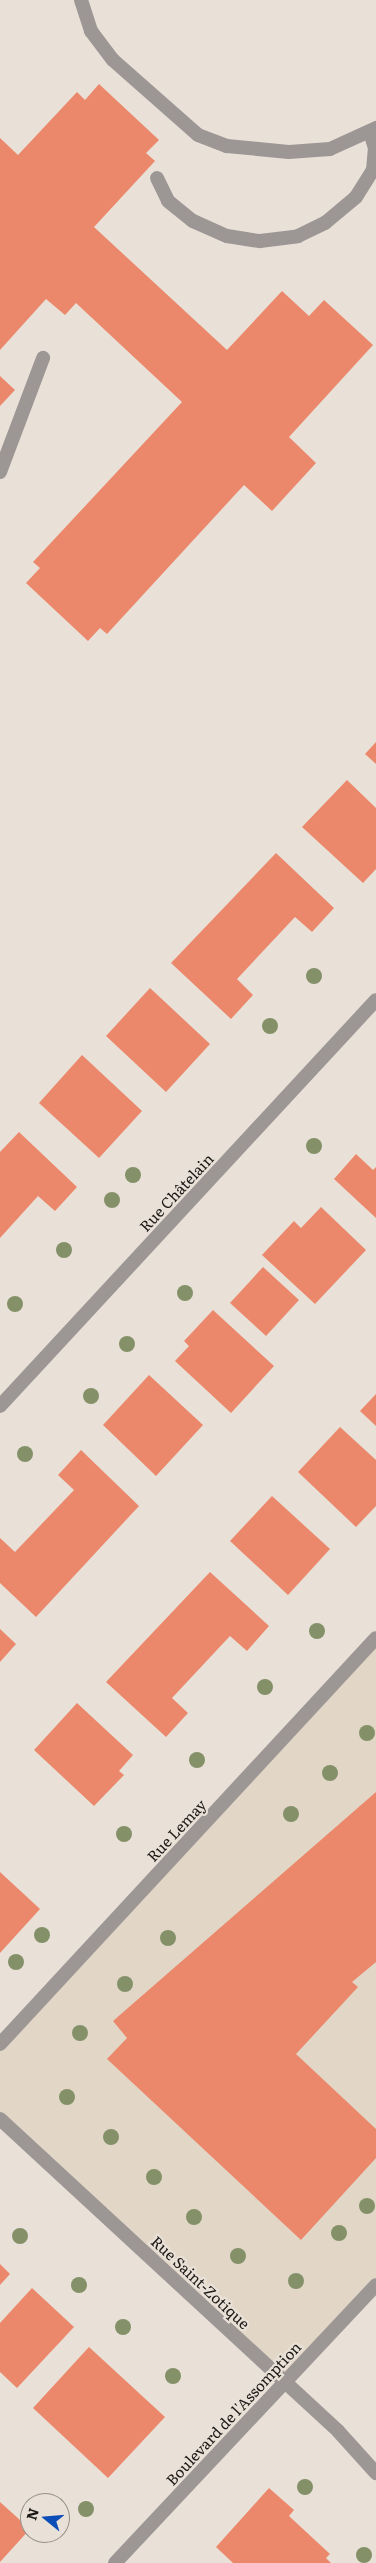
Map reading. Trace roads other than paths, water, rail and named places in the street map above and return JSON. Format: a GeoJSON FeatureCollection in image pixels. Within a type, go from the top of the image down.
{"type":"FeatureCollection","features":[{"type":"Feature","properties":{"kind":"street"},"geometry":{"type":"LineString","coordinates":[[82,0],[91,31],[113,60],[198,135],[227,146],[289,152],[330,149],[373,130],[376,148],[372,170],[356,197],[325,223],[298,236],[260,241],[227,236],[193,221],[168,201],[158,178]]}},
{"type":"Feature","properties":{"kind":"street"},"geometry":{"type":"LineString","coordinates":[[0,472],[43,358]]}},
{"type":"Feature","properties":{"kind":"street","name":"Rue Châtelain"},"geometry":{"type":"LineString","coordinates":[[0,1406],[376,1000]]}},
{"type":"Feature","properties":{"kind":"street","name":"Rue Lemay"},"geometry":{"type":"LineString","coordinates":[[0,2044],[376,1638]]}},
{"type":"Feature","properties":{"kind":"street","name":"Rue Saint-Zotique"},"geometry":{"type":"LineString","coordinates":[[0,2119],[284,2381],[376,2473]]}},
{"type":"Feature","properties":{"kind":"street","name":"Boulevard de l'Assomption"},"geometry":{"type":"LineString","coordinates":[[115,2563],[376,2285]]}}]}
